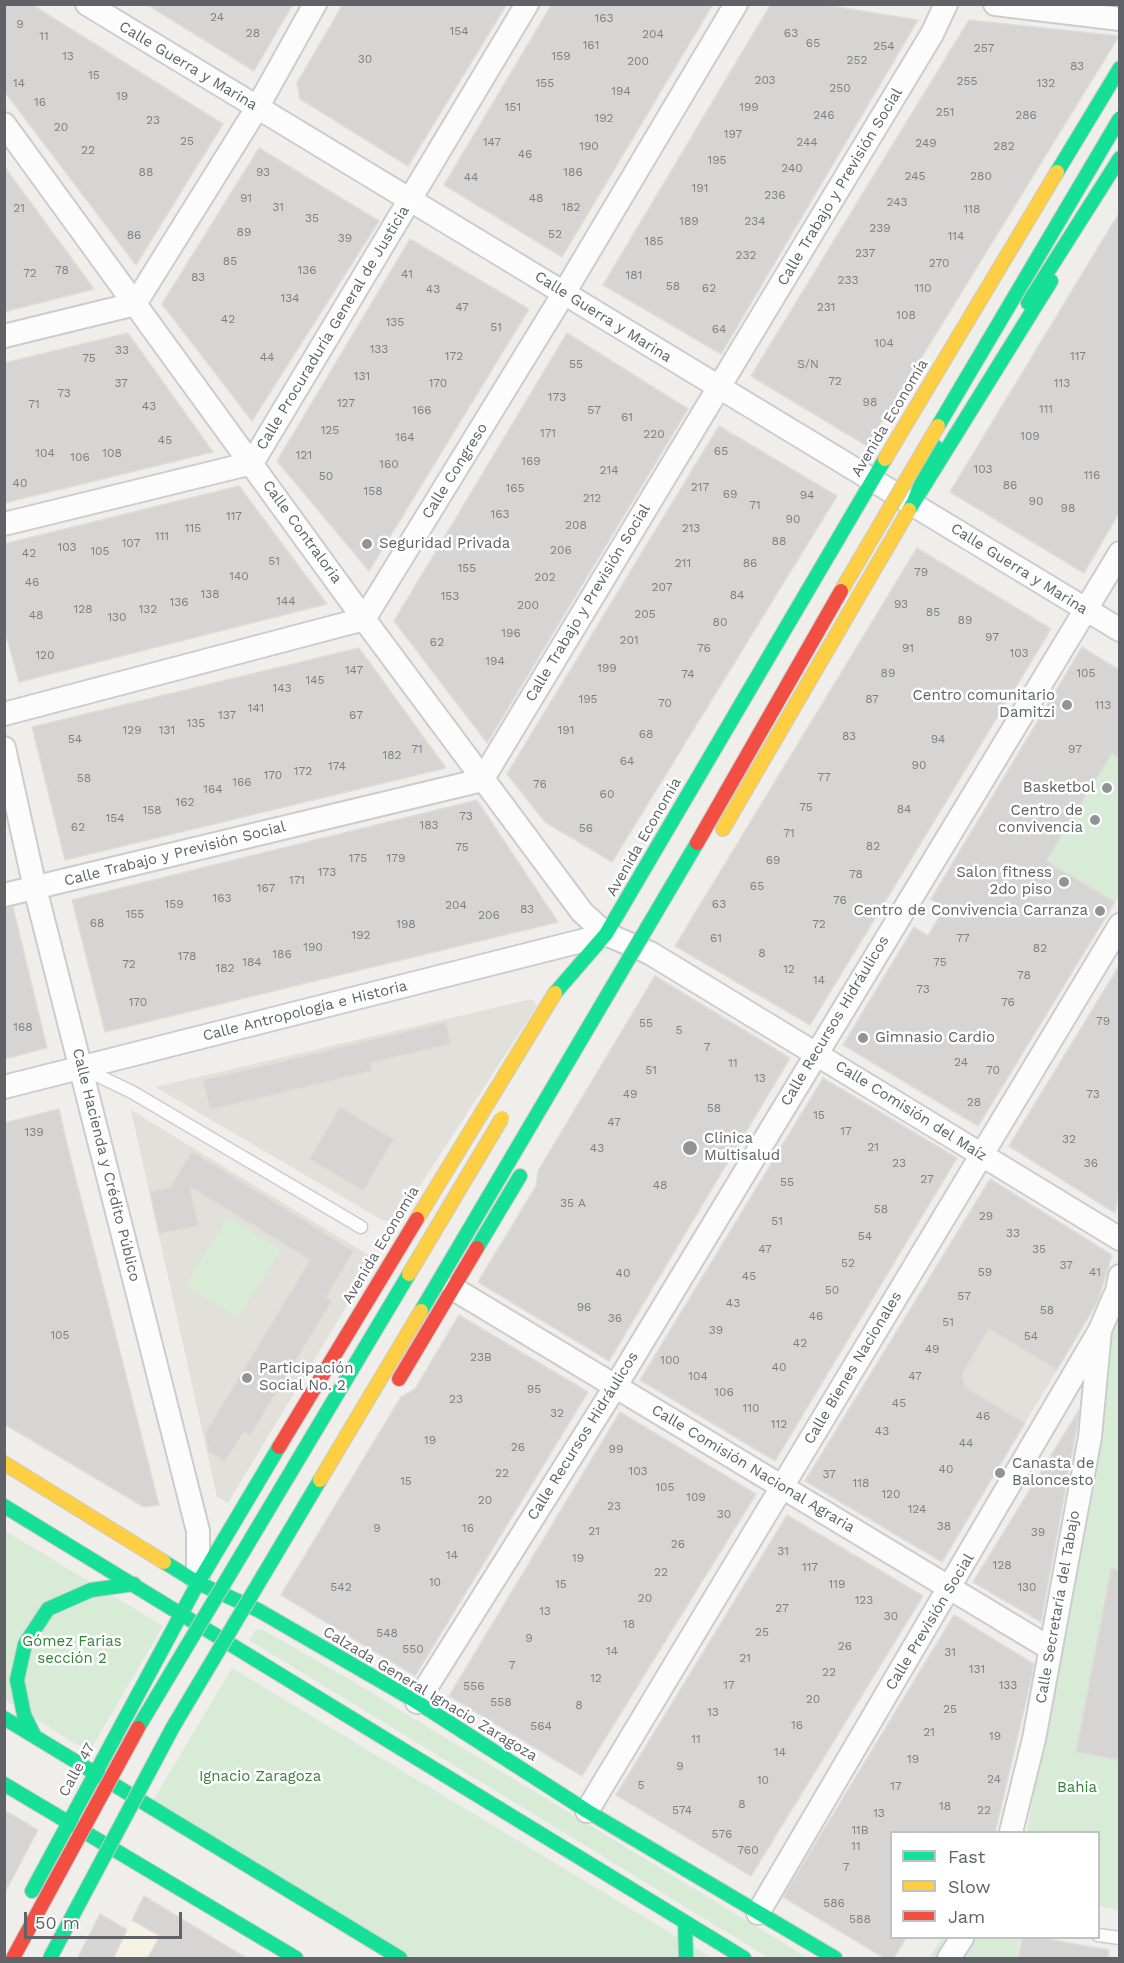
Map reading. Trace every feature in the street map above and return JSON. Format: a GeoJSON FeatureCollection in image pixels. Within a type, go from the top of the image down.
{"type":"FeatureCollection","features":[{"type":"Feature","properties":{"kind":"main road","name":"Avenida Economía"},"geometry":{"type":"LineString","coordinates":[[182,1613],[246,1501],[562,982],[606,934],[1119,68]]}},
{"type":"Feature","properties":{"kind":"main road"},"geometry":{"type":"LineString","coordinates":[[50,1959],[173,1727],[652,924],[806,649],[1119,118]]}},
{"type":"Feature","properties":{"kind":"main road"},"geometry":{"type":"LineString","coordinates":[[914,504],[942,432],[1052,266],[1119,158]]}},
{"type":"Feature","properties":{"kind":"main road"},"geometry":{"type":"LineString","coordinates":[[716,841],[914,504],[1119,171]]}},
{"type":"Feature","properties":{"kind":"main road"},"geometry":{"type":"LineString","coordinates":[[576,991],[606,934]]}},
{"type":"Feature","properties":{"kind":"main road"},"geometry":{"type":"LineString","coordinates":[[13,1959],[147,1711],[505,1114]]}},
{"type":"Feature","properties":{"kind":"main road"},"geometry":{"type":"LineString","coordinates":[[389,1394],[525,1167]]}},
{"type":"Feature","properties":{"kind":"main road","name":"Calzada General Ignacio Zaragoza"},"geometry":{"type":"LineString","coordinates":[[4,1463],[198,1583],[258,1610],[417,1702],[587,1811],[835,1959]]}},
{"type":"Feature","properties":{"kind":"main road"},"geometry":{"type":"LineString","coordinates":[[107,1882],[146,1803],[234,1649],[347,1463]]}},
{"type":"Feature","properties":{"kind":"main road"},"geometry":{"type":"LineString","coordinates":[[246,1501],[252,1526],[263,1534],[278,1539],[304,1532]]}},
{"type":"Feature","properties":{"kind":"main road"},"geometry":{"type":"LineString","coordinates":[[4,1506],[182,1613],[234,1649],[744,1959]]}},
{"type":"Feature","properties":{"kind":"main road"},"geometry":{"type":"LineString","coordinates":[[34,1735],[24,1715],[17,1680],[25,1644],[48,1609],[91,1590],[134,1584]]}},
{"type":"Feature","properties":{"kind":"main road","name":"Calle 47"},"geometry":{"type":"LineString","coordinates":[[85,1921],[84,1909],[78,1899],[69,1892],[58,1889],[46,1890],[26,1903],[67,1821],[182,1613]]}},
{"type":"Feature","properties":{"kind":"main road"},"geometry":{"type":"LineString","coordinates":[[4,1718],[400,1959]]}},
{"type":"Feature","properties":{"kind":"main road"},"geometry":{"type":"LineString","coordinates":[[4,1784],[122,1852],[290,1957]]}},
{"type":"Feature","properties":{"kind":"main road"},"geometry":{"type":"LineString","coordinates":[[684,1922],[686,1959]]}},
{"type":"Feature","properties":{"kind":"street","name":"Calle Guerra y Marina"},"geometry":{"type":"LineString","coordinates":[[87,4],[1119,630]]}},
{"type":"Feature","properties":{"kind":"street"},"geometry":{"type":"LineString","coordinates":[[4,336],[135,304],[257,108],[315,4]]}},
{"type":"Feature","properties":{"kind":"street","name":"Calle Procuraduría General de Justicia"},"geometry":{"type":"LineString","coordinates":[[4,524],[252,463],[527,4]]}},
{"type":"Feature","properties":{"kind":"street","name":"Calle Congreso"},"geometry":{"type":"LineString","coordinates":[[364,619],[564,293],[736,4]]}},
{"type":"Feature","properties":{"kind":"street","name":"Calle Trabajo y Previsión Social"},"geometry":{"type":"LineString","coordinates":[[4,896],[482,780],[932,34],[946,4]]}},
{"type":"Feature","properties":{"kind":"street"},"geometry":{"type":"LineString","coordinates":[[995,4],[1119,20]]}},
{"type":"Feature","properties":{"kind":"street","name":"Calle Contraloria"},"geometry":{"type":"LineString","coordinates":[[4,124],[482,780],[582,912],[606,934]]}},
{"type":"Feature","properties":{"kind":"street","name":"Calle Recursos Hidráulicos"},"geometry":{"type":"LineString","coordinates":[[417,1702],[615,1387],[1119,553]]}},
{"type":"Feature","properties":{"kind":"street"},"geometry":{"type":"LineString","coordinates":[[4,714],[364,619]]}},
{"type":"Feature","properties":{"kind":"street","name":"Calle Hacienda y Crédito Público"},"geometry":{"type":"LineString","coordinates":[[4,748],[35,888],[198,1531],[198,1583]]}},
{"type":"Feature","properties":{"kind":"street","name":"Calle Bienes Nacionales"},"geometry":{"type":"LineString","coordinates":[[587,1811],[1119,925]]}},
{"type":"Feature","properties":{"kind":"street","name":"Calle Comisión del Maíz"},"geometry":{"type":"LineString","coordinates":[[606,934],[650,953],[1119,1239]]}},
{"type":"Feature","properties":{"kind":"street","name":"Calle Antropología e Historia"},"geometry":{"type":"LineString","coordinates":[[4,1087],[606,934]]}},
{"type":"Feature","properties":{"kind":"street","name":"Calle Secretaría del Tabajo"},"geometry":{"type":"LineString","coordinates":[[1011,1831],[1034,1739],[1090,1437],[1100,1330],[1117,1291],[1119,1276]]}},
{"type":"Feature","properties":{"kind":"street","name":"Calle Comisión Nacional Agraria"},"geometry":{"type":"LineString","coordinates":[[454,1289],[1051,1649]]}},
{"type":"Feature","properties":{"kind":"street","name":"Calle Previsión Social"},"geometry":{"type":"LineString","coordinates":[[758,1913],[1100,1330]]}},
{"type":"Feature","properties":{"kind":"street"},"geometry":{"type":"LineString","coordinates":[[949,1959],[961,1939]]}},
{"type":"Feature","properties":{"kind":"lane"},"geometry":{"type":"LineString","coordinates":[[82,1068],[132,1092],[361,1227]]}},
{"type":"Feature","properties":{"kind":"lane"},"geometry":{"type":"LineString","coordinates":[[1100,1935],[1119,1938]]}},
{"type":"Feature","properties":{"kind":"shaded area"},"geometry":{"type":"Polygon","coordinates":[[[532,999],[537,1006],[396,1222],[382,1220],[155,1087],[532,999]]]}},
{"type":"Feature","properties":{"kind":"shaded area","name":"Participación Social No. 2"},"geometry":{"type":"Polygon","coordinates":[[[131,1110],[375,1259],[228,1503],[217,1497],[131,1110]]]}},
{"type":"Feature","properties":{"kind":"shaded area"},"geometry":{"type":"Polygon","coordinates":[[[989,1329],[1057,1370],[1025,1423],[957,1382],[989,1329]]]}},
{"type":"Feature","properties":{"kind":"shaded area"},"geometry":{"type":"Polygon","coordinates":[[[144,1896],[198,1928],[183,1958],[113,1958],[144,1896]]]}},
{"type":"Feature","properties":{"kind":"green space","name":"Centro de convivencia"},"geometry":{"type":"Polygon","coordinates":[[[1111,753],[1119,758],[1120,894],[1115,902],[1046,861],[1111,753]]]}},
{"type":"Feature","properties":{"kind":"green space"},"geometry":{"type":"Polygon","coordinates":[[[228,1217],[281,1250],[238,1318],[185,1285],[228,1217]]]}},
{"type":"Feature","properties":{"kind":"green space","name":"Bahia"},"geometry":{"type":"Polygon","coordinates":[[[1119,1295],[1119,1910],[1100,1906],[1100,1831],[1027,1831],[1119,1295]]]}},
{"type":"Feature","properties":{"kind":"green space","name":"Gómez Farias sección 2"},"geometry":{"type":"Polygon","coordinates":[[[4,1530],[163,1626],[89,1752],[5,1700],[4,1530]]]}},
{"type":"Feature","properties":{"kind":"green space"},"geometry":{"type":"Polygon","coordinates":[[[256,1629],[265,1631],[354,1682],[808,1958],[769,1958],[249,1640],[256,1629]]]}},
{"type":"Feature","properties":{"kind":"green space","name":"Ignacio Zaragoza"},"geometry":{"type":"Polygon","coordinates":[[[232,1668],[712,1958],[411,1958],[151,1804],[232,1668]]]}},
{"type":"Feature","properties":{"kind":"green space"},"geometry":{"type":"Polygon","coordinates":[[[941,1939],[1020,1939],[1017,1958],[929,1958],[941,1939]]]}},
{"type":"Feature","properties":{"kind":"building"},"geometry":{"type":"Polygon","coordinates":[[[4,4],[31,4],[223,124],[136,265],[4,91],[4,4]]]}},
{"type":"Feature","properties":{"kind":"building"},"geometry":{"type":"Polygon","coordinates":[[[146,4],[293,4],[254,71],[146,4]]]}},
{"type":"Feature","properties":{"kind":"building"},"geometry":{"type":"Polygon","coordinates":[[[343,4],[507,4],[408,166],[300,99],[297,83],[343,4]]]}},
{"type":"Feature","properties":{"kind":"building"},"geometry":{"type":"Polygon","coordinates":[[[552,4],[713,4],[562,257],[444,185],[552,4]]]}},
{"type":"Feature","properties":{"kind":"building"},"geometry":{"type":"Polygon","coordinates":[[[771,4],[819,4],[918,20],[721,354],[603,285],[771,4]]]}},
{"type":"Feature","properties":{"kind":"building"},"geometry":{"type":"Polygon","coordinates":[[[969,20],[1119,36],[867,446],[751,376],[969,20]]]}},
{"type":"Feature","properties":{"kind":"building"},"geometry":{"type":"Polygon","coordinates":[[[259,148],[379,221],[252,421],[162,304],[259,148]]]}},
{"type":"Feature","properties":{"kind":"building"},"geometry":{"type":"Polygon","coordinates":[[[4,166],[45,222],[94,289],[4,312],[4,166]]]}},
{"type":"Feature","properties":{"kind":"building"},"geometry":{"type":"Polygon","coordinates":[[[1119,213],[1119,513],[1084,573],[950,492],[1119,213]]]}},
{"type":"Feature","properties":{"kind":"building"},"geometry":{"type":"Polygon","coordinates":[[[410,239],[529,309],[369,571],[277,461],[410,239]]]}},
{"type":"Feature","properties":{"kind":"building"},"geometry":{"type":"Polygon","coordinates":[[[128,333],[213,452],[4,503],[4,363],[128,333]]]}},
{"type":"Feature","properties":{"kind":"building"},"geometry":{"type":"Polygon","coordinates":[[[567,333],[688,409],[487,743],[394,621],[567,333]]]}},
{"type":"Feature","properties":{"kind":"building"},"geometry":{"type":"Polygon","coordinates":[[[719,426],[837,496],[612,862],[545,822],[507,774],[719,426]]]}},
{"type":"Feature","properties":{"kind":"building"},"geometry":{"type":"Polygon","coordinates":[[[239,486],[327,604],[19,682],[4,627],[4,544],[239,486]]]}},
{"type":"Feature","properties":{"kind":"building"},"geometry":{"type":"Polygon","coordinates":[[[917,548],[1051,629],[810,1025],[675,946],[917,548]]]}},
{"type":"Feature","properties":{"kind":"building"},"geometry":{"type":"Polygon","coordinates":[[[1082,647],[1119,670],[1119,758],[1112,753],[1046,861],[1115,902],[978,1126],[843,1045],[914,927],[928,936],[945,907],[931,899],[1082,647]]]}},
{"type":"Feature","properties":{"kind":"building"},"geometry":{"type":"Polygon","coordinates":[[[359,648],[446,768],[65,860],[32,727],[359,648]]]}},
{"type":"Feature","properties":{"kind":"building"},"geometry":{"type":"Polygon","coordinates":[[[477,800],[558,922],[105,1032],[72,900],[477,800]]]}},
{"type":"Feature","properties":{"kind":"building"},"geometry":{"type":"Polygon","coordinates":[[[13,907],[47,1048],[4,1059],[4,908],[13,907]]]}},
{"type":"Feature","properties":{"kind":"building"},"geometry":{"type":"Polygon","coordinates":[[[1119,966],[1119,1192],[1115,1213],[1009,1146],[1119,966]]]}},
{"type":"Feature","properties":{"kind":"building"},"geometry":{"type":"Polygon","coordinates":[[[655,976],[790,1058],[609,1361],[478,1282],[536,1186],[538,1171],[655,976]]]}},
{"type":"Feature","properties":{"kind":"building"},"geometry":{"type":"Polygon","coordinates":[[[446,1022],[451,1044],[370,1063],[372,1071],[210,1110],[203,1080],[446,1022]]]}},
{"type":"Feature","properties":{"kind":"building"},"geometry":{"type":"Polygon","coordinates":[[[823,1078],[957,1158],[775,1461],[640,1380],[823,1078]]]}},
{"type":"Feature","properties":{"kind":"building"},"geometry":{"type":"Polygon","coordinates":[[[340,1107],[394,1139],[363,1191],[309,1159],[340,1107]]]}},
{"type":"Feature","properties":{"kind":"building"},"geometry":{"type":"Polygon","coordinates":[[[59,1109],[159,1505],[144,1507],[4,1424],[4,1123],[59,1109]]]}},
{"type":"Feature","properties":{"kind":"building"},"geometry":{"type":"Polygon","coordinates":[[[192,1151],[354,1251],[326,1297],[332,1301],[250,1436],[244,1432],[225,1462],[209,1452],[205,1433],[310,1260],[190,1187],[199,1226],[159,1234],[150,1192],[170,1187],[192,1151]]]}},
{"type":"Feature","properties":{"kind":"building"},"geometry":{"type":"Polygon","coordinates":[[[990,1179],[1112,1255],[1098,1301],[1057,1370],[989,1329],[962,1374],[965,1387],[1025,1423],[942,1562],[805,1481],[990,1179]]]}},
{"type":"Feature","properties":{"kind":"building"},"geometry":{"type":"Polygon","coordinates":[[[459,1315],[588,1392],[415,1676],[281,1595],[401,1397],[415,1389],[459,1315]]]}},
{"type":"Feature","properties":{"kind":"building"},"geometry":{"type":"Polygon","coordinates":[[[1079,1410],[1078,1421],[1041,1622],[973,1582],[1079,1410]]]}},
{"type":"Feature","properties":{"kind":"building"},"geometry":{"type":"Polygon","coordinates":[[[620,1412],[756,1494],[582,1776],[449,1696],[620,1412]]]}},
{"type":"Feature","properties":{"kind":"building"},"geometry":{"type":"Polygon","coordinates":[[[787,1515],[923,1596],[751,1876],[616,1795],[787,1515]]]}},
{"type":"Feature","properties":{"kind":"building"},"geometry":{"type":"Polygon","coordinates":[[[1111,1569],[1119,1570],[1119,1760],[1076,1752],[1111,1569]]]}},
{"type":"Feature","properties":{"kind":"building"},"geometry":{"type":"Polygon","coordinates":[[[954,1615],[1034,1664],[995,1831],[890,1831],[890,1939],[905,1939],[893,1959],[886,1959],[783,1897],[954,1615]]]}},
{"type":"Feature","properties":{"kind":"building"},"geometry":{"type":"Polygon","coordinates":[[[4,1810],[38,1830],[4,1894],[4,1810]]]}},
{"type":"Feature","properties":{"kind":"building"},"geometry":{"type":"Polygon","coordinates":[[[144,1896],[248,1959],[147,1959],[160,1936],[132,1920],[144,1896]]]}},
{"type":"Feature","properties":{"kind":"building"},"geometry":{"type":"Polygon","coordinates":[[[100,1914],[127,1930],[113,1959],[77,1959],[100,1914]]]}},
{"type":"Feature","properties":{"kind":"building"},"geometry":{"type":"Polygon","coordinates":[[[1022,1939],[1048,1939],[1109,1950],[1108,1959],[1018,1959],[1022,1939]]]}},
{"type":"Feature","properties":{"kind":"traffic: fast"},"geometry":{"type":"LineString","coordinates":[[1057,172],[1120,68]]}},
{"type":"Feature","properties":{"kind":"traffic: fast"},"geometry":{"type":"LineString","coordinates":[[938,426],[1120,118]]}},
{"type":"Feature","properties":{"kind":"traffic: fast"},"geometry":{"type":"LineString","coordinates":[[1028,303],[1120,158]]}},
{"type":"Feature","properties":{"kind":"traffic: fast"},"geometry":{"type":"LineString","coordinates":[[909,510],[1051,281]]}},
{"type":"Feature","properties":{"kind":"traffic: fast"},"geometry":{"type":"LineString","coordinates":[[913,504],[936,447]]}},
{"type":"Feature","properties":{"kind":"traffic: fast"},"geometry":{"type":"LineString","coordinates":[[555,993],[606,934],[885,459]]}},
{"type":"Feature","properties":{"kind":"traffic: fast"},"geometry":{"type":"LineString","coordinates":[[421,1311],[697,843]]}},
{"type":"Feature","properties":{"kind":"traffic: fast"},"geometry":{"type":"LineString","coordinates":[[477,1248],[520,1176]]}},
{"type":"Feature","properties":{"kind":"traffic: fast"},"geometry":{"type":"LineString","coordinates":[[138,1728],[409,1274]]}},
{"type":"Feature","properties":{"kind":"traffic: fast"},"geometry":{"type":"LineString","coordinates":[[32,1891],[198,1583],[279,1447]]}},
{"type":"Feature","properties":{"kind":"traffic: fast"},"geometry":{"type":"LineString","coordinates":[[50,1958],[173,1727],[320,1480]]}},
{"type":"Feature","properties":{"kind":"traffic: fast"},"geometry":{"type":"LineString","coordinates":[[4,1506],[744,1958]]}},
{"type":"Feature","properties":{"kind":"traffic: fast"},"geometry":{"type":"LineString","coordinates":[[164,1562],[198,1583],[258,1610],[417,1702],[587,1811],[835,1958]]}},
{"type":"Feature","properties":{"kind":"traffic: fast"},"geometry":{"type":"LineString","coordinates":[[34,1735],[24,1715],[17,1680],[25,1644],[48,1609],[91,1590],[134,1584]]}},
{"type":"Feature","properties":{"kind":"traffic: fast"},"geometry":{"type":"LineString","coordinates":[[4,1718],[400,1958]]}},
{"type":"Feature","properties":{"kind":"traffic: fast"},"geometry":{"type":"LineString","coordinates":[[4,1784],[296,1958]]}},
{"type":"Feature","properties":{"kind":"traffic: fast"},"geometry":{"type":"LineString","coordinates":[[685,1922],[686,1958]]}},
{"type":"Feature","properties":{"kind":"traffic: slow"},"geometry":{"type":"LineString","coordinates":[[885,459],[1057,172]]}},
{"type":"Feature","properties":{"kind":"traffic: slow"},"geometry":{"type":"LineString","coordinates":[[841,591],[938,426]]}},
{"type":"Feature","properties":{"kind":"traffic: slow"},"geometry":{"type":"LineString","coordinates":[[723,829],[909,510]]}},
{"type":"Feature","properties":{"kind":"traffic: slow"},"geometry":{"type":"LineString","coordinates":[[417,1219],[555,993]]}},
{"type":"Feature","properties":{"kind":"traffic: slow"},"geometry":{"type":"LineString","coordinates":[[409,1274],[502,1118]]}},
{"type":"Feature","properties":{"kind":"traffic: slow"},"geometry":{"type":"LineString","coordinates":[[320,1480],[421,1311]]}},
{"type":"Feature","properties":{"kind":"traffic: slow"},"geometry":{"type":"LineString","coordinates":[[4,1463],[164,1562]]}},
{"type":"Feature","properties":{"kind":"traffic: jam"},"geometry":{"type":"LineString","coordinates":[[697,843],[841,591]]}},
{"type":"Feature","properties":{"kind":"traffic: jam"},"geometry":{"type":"LineString","coordinates":[[279,1447],[417,1219]]}},
{"type":"Feature","properties":{"kind":"traffic: jam"},"geometry":{"type":"LineString","coordinates":[[399,1379],[477,1248]]}},
{"type":"Feature","properties":{"kind":"traffic: jam"},"geometry":{"type":"LineString","coordinates":[[13,1958],[138,1728]]}},
{"type":"Feature","properties":{"kind":"place","name":"Seguridad Privada"},"geometry":{"type":"Point","coordinates":[367,544]}},
{"type":"Feature","properties":{"kind":"place","name":"Centro comunitario Damitzi"},"geometry":{"type":"Point","coordinates":[1067,705]}},
{"type":"Feature","properties":{"kind":"place","name":"Basketbol"},"geometry":{"type":"Point","coordinates":[1107,788]}},
{"type":"Feature","properties":{"kind":"place","name":"Centro de convivencia"},"geometry":{"type":"Point","coordinates":[1095,820]}},
{"type":"Feature","properties":{"kind":"place","name":"Salon fitness 2do piso"},"geometry":{"type":"Point","coordinates":[1064,882]}},
{"type":"Feature","properties":{"kind":"place","name":"Centro de Convivencia Carranza"},"geometry":{"type":"Point","coordinates":[1100,911]}},
{"type":"Feature","properties":{"kind":"place","name":"Gimnasio Cardio"},"geometry":{"type":"Point","coordinates":[863,1038]}},
{"type":"Feature","properties":{"kind":"place","name":"Clinica Multisalud"},"geometry":{"type":"Point","coordinates":[690,1148]}},
{"type":"Feature","properties":{"kind":"place","name":"Participación Social No. 2"},"geometry":{"type":"Point","coordinates":[247,1378]}},
{"type":"Feature","properties":{"kind":"place","name":"Canasta de Baloncesto"},"geometry":{"type":"Point","coordinates":[1000,1473]}}]}
